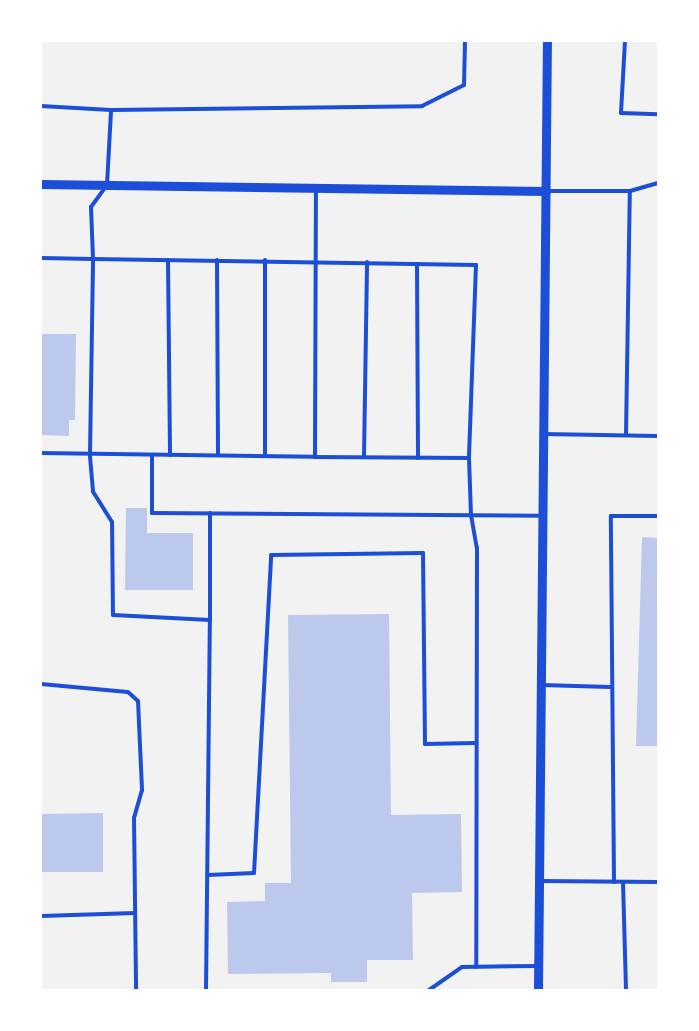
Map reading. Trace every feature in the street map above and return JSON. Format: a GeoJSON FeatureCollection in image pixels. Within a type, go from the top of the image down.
{"type":"FeatureCollection","features":[{"type":"Feature","properties":{"kind":"street"},"geometry":{"type":"LineString","coordinates":[[538,990],[548,41]]}},
{"type":"Feature","properties":{"kind":"street"},"geometry":{"type":"LineString","coordinates":[[41,184],[546,191]]}},
{"type":"Feature","properties":{"kind":"lane"},"geometry":{"type":"LineString","coordinates":[[41,106],[111,110],[422,106],[464,85],[465,41]]}},
{"type":"Feature","properties":{"kind":"lane"},"geometry":{"type":"LineString","coordinates":[[625,41],[622,113],[658,114]]}},
{"type":"Feature","properties":{"kind":"lane"},"geometry":{"type":"LineString","coordinates":[[111,110],[107,185],[91,207],[90,454],[92,491],[112,522],[113,615],[210,620]]}},
{"type":"Feature","properties":{"kind":"lane"},"geometry":{"type":"LineString","coordinates":[[546,191],[630,191],[658,183]]}},
{"type":"Feature","properties":{"kind":"lane"},"geometry":{"type":"LineString","coordinates":[[315,456],[316,188]]}},
{"type":"Feature","properties":{"kind":"lane"},"geometry":{"type":"LineString","coordinates":[[626,435],[630,191]]}},
{"type":"Feature","properties":{"kind":"lane"},"geometry":{"type":"LineString","coordinates":[[41,258],[316,260],[476,265],[469,458],[470,515],[477,548],[476,967]]}},
{"type":"Feature","properties":{"kind":"lane"},"geometry":{"type":"LineString","coordinates":[[168,260],[170,455]]}},
{"type":"Feature","properties":{"kind":"lane"},"geometry":{"type":"LineString","coordinates":[[217,260],[218,455]]}},
{"type":"Feature","properties":{"kind":"lane"},"geometry":{"type":"LineString","coordinates":[[265,260],[266,456]]}},
{"type":"Feature","properties":{"kind":"lane"},"geometry":{"type":"LineString","coordinates":[[364,457],[367,262]]}},
{"type":"Feature","properties":{"kind":"lane"},"geometry":{"type":"LineString","coordinates":[[417,264],[418,458]]}},
{"type":"Feature","properties":{"kind":"lane"},"geometry":{"type":"LineString","coordinates":[[543,434],[658,436]]}},
{"type":"Feature","properties":{"kind":"lane"},"geometry":{"type":"LineString","coordinates":[[41,453],[469,458]]}},
{"type":"Feature","properties":{"kind":"lane"},"geometry":{"type":"LineString","coordinates":[[152,454],[152,513],[542,516]]}},
{"type":"Feature","properties":{"kind":"lane"},"geometry":{"type":"LineString","coordinates":[[206,990],[210,513]]}},
{"type":"Feature","properties":{"kind":"lane"},"geometry":{"type":"LineString","coordinates":[[614,882],[610,688],[611,516],[658,516]]}},
{"type":"Feature","properties":{"kind":"lane"},"geometry":{"type":"LineString","coordinates":[[208,875],[254,873],[271,555],[423,554],[425,744],[476,743]]}},
{"type":"Feature","properties":{"kind":"lane"},"geometry":{"type":"LineString","coordinates":[[41,684],[128,692],[138,700],[142,790],[134,818],[136,990]]}},
{"type":"Feature","properties":{"kind":"lane"},"geometry":{"type":"LineString","coordinates":[[541,686],[610,688]]}},
{"type":"Feature","properties":{"kind":"lane"},"geometry":{"type":"LineString","coordinates":[[538,881],[658,882]]}},
{"type":"Feature","properties":{"kind":"lane"},"geometry":{"type":"LineString","coordinates":[[623,882],[626,990]]}},
{"type":"Feature","properties":{"kind":"lane"},"geometry":{"type":"LineString","coordinates":[[41,916],[135,914]]}},
{"type":"Feature","properties":{"kind":"lane"},"geometry":{"type":"LineString","coordinates":[[429,990],[462,967],[538,966]]}},
{"type":"Feature","properties":{"kind":"building"},"geometry":{"type":"Polygon","coordinates":[[[41,334],[76,334],[75,420],[69,420],[69,436],[41,435],[41,334]]]}},
{"type":"Feature","properties":{"kind":"building"},"geometry":{"type":"Polygon","coordinates":[[[126,508],[147,508],[147,533],[193,533],[193,590],[125,590],[126,508]]]}},
{"type":"Feature","properties":{"kind":"building"},"geometry":{"type":"Polygon","coordinates":[[[642,537],[658,538],[658,746],[636,746],[642,537]]]}},
{"type":"Feature","properties":{"kind":"building"},"geometry":{"type":"Polygon","coordinates":[[[389,614],[391,815],[461,814],[462,892],[412,893],[413,960],[367,960],[367,982],[331,982],[331,973],[228,974],[227,902],[265,901],[265,883],[291,883],[288,615],[389,614]]]}},
{"type":"Feature","properties":{"kind":"building"},"geometry":{"type":"Polygon","coordinates":[[[103,813],[103,872],[41,872],[41,814],[103,813]]]}}]}
